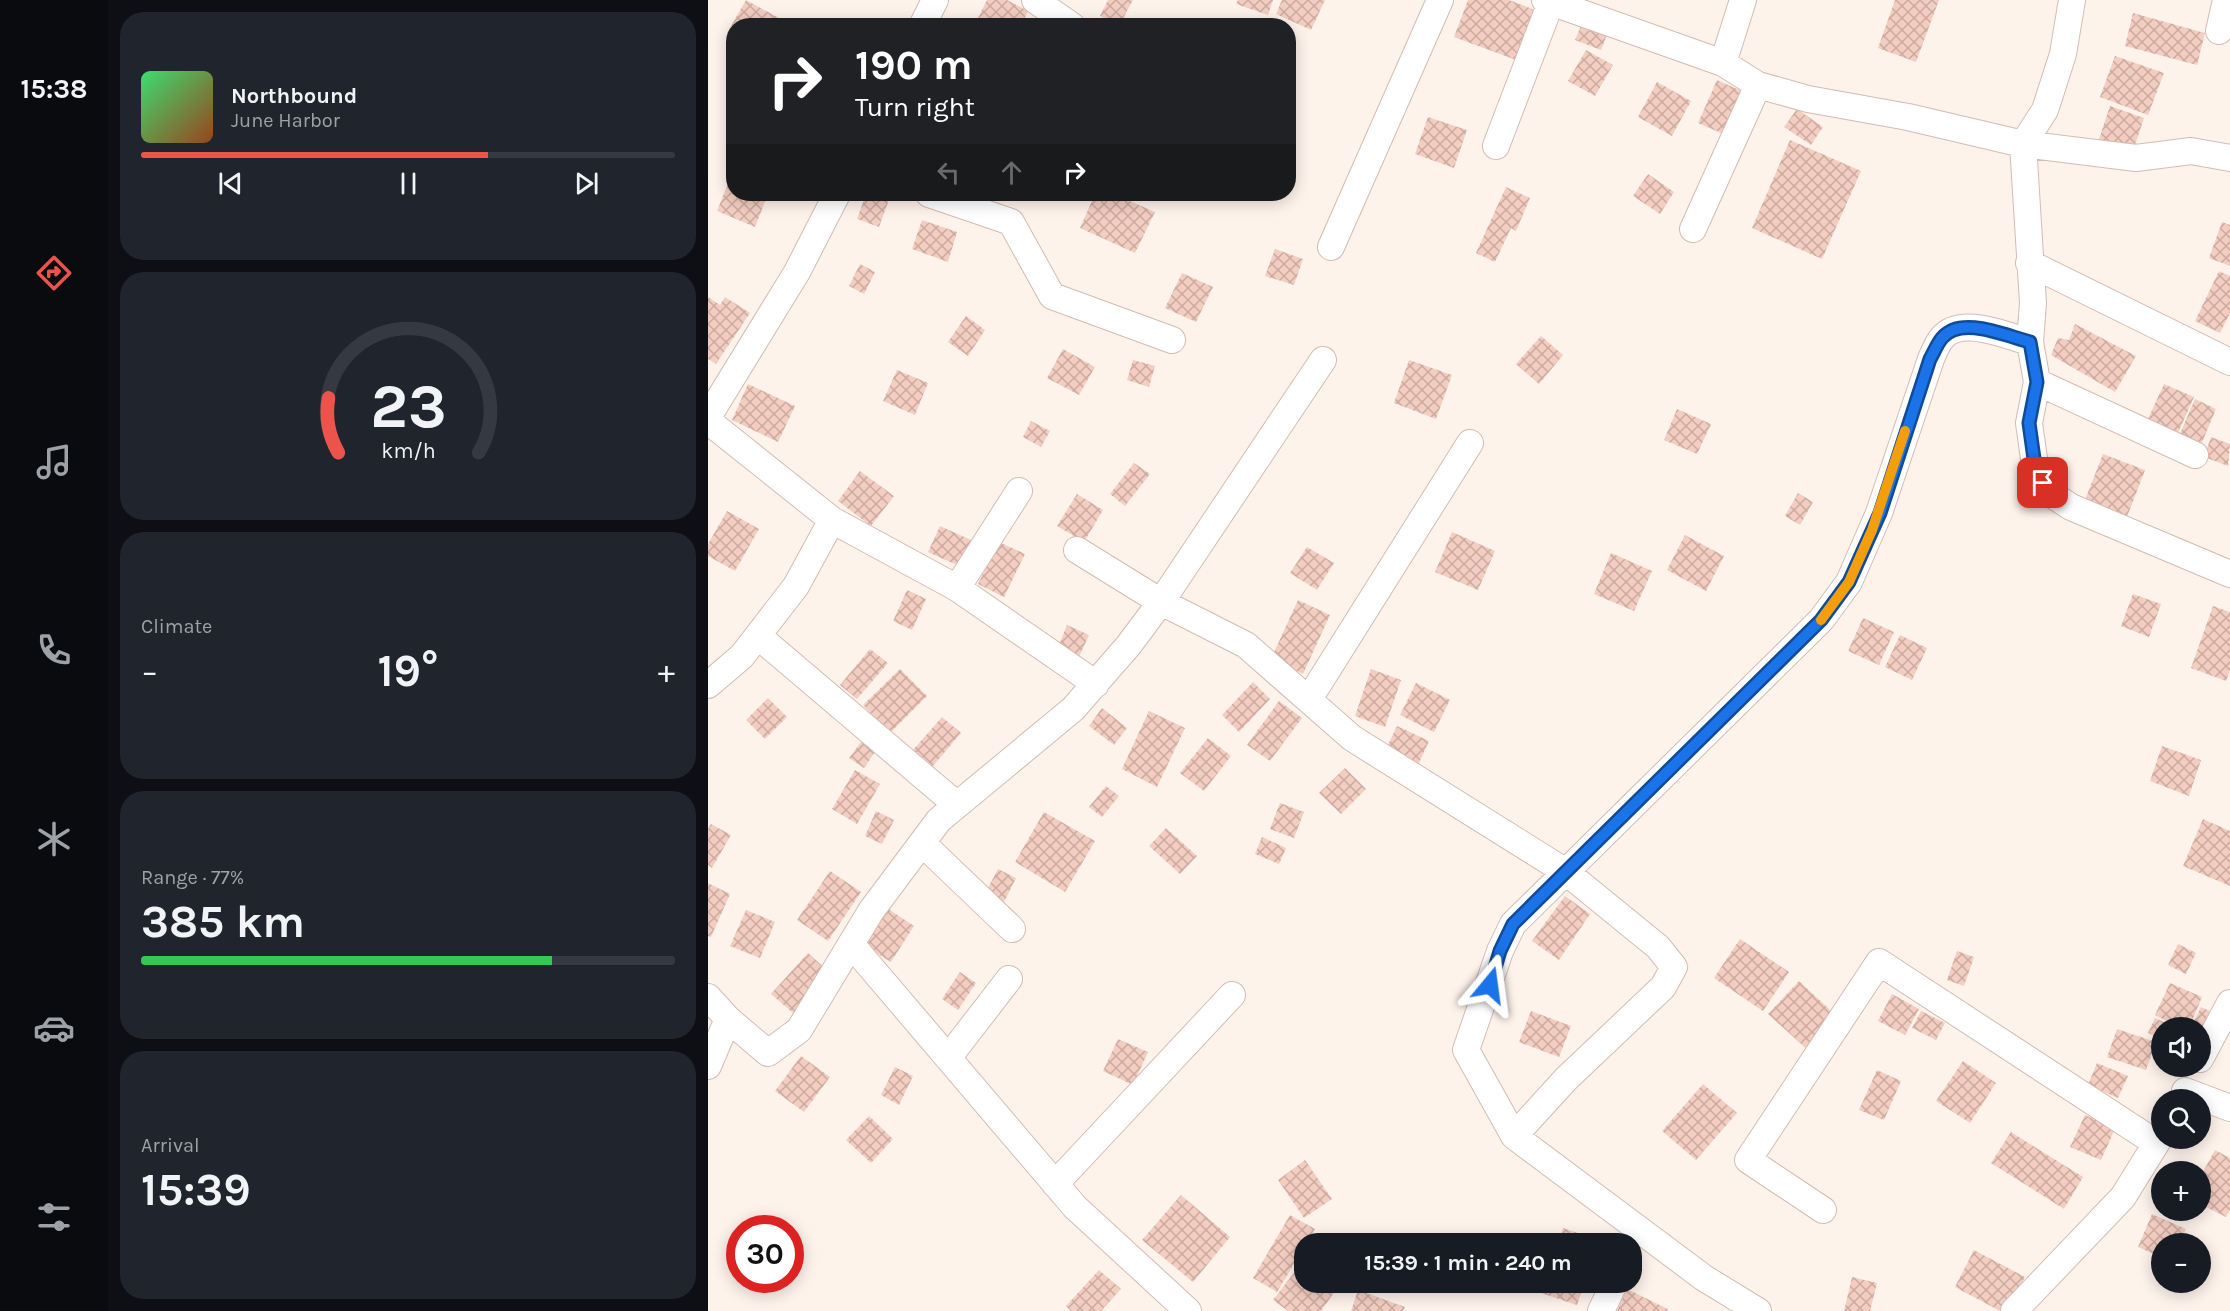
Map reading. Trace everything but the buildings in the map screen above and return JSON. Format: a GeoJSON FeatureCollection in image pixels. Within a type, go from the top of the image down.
{"type":"FeatureCollection","features":[{"type":"Feature","properties":{"kind":"street"},"geometry":{"type":"LineString","coordinates":[[926,18],[935,0]]}},
{"type":"Feature","properties":{"kind":"street"},"geometry":{"type":"LineString","coordinates":[[1035,0],[1061,18]]}},
{"type":"Feature","properties":{"kind":"street"},"geometry":{"type":"LineString","coordinates":[[1331,247],[1440,0]]}},
{"type":"Feature","properties":{"kind":"street"},"geometry":{"type":"LineString","coordinates":[[1723,63],[1743,0]]}},
{"type":"Feature","properties":{"kind":"street"},"geometry":{"type":"LineString","coordinates":[[2072,0],[2062,54],[2045,110],[2023,144],[2033,303],[2030,342],[2037,382],[2029,423],[2036,473],[2051,494],[2071,507],[2230,574]]}},
{"type":"Feature","properties":{"kind":"street"},"geometry":{"type":"LineString","coordinates":[[2219,31],[2226,0]]}},
{"type":"Feature","properties":{"kind":"street"},"geometry":{"type":"LineString","coordinates":[[1496,146],[1548,1],[1723,63],[1758,85],[1808,99],[1908,117],[2023,144],[2136,158],[2191,151],[2230,158]]}},
{"type":"Feature","properties":{"kind":"street"},"geometry":{"type":"LineString","coordinates":[[1693,229],[1758,85]]}},
{"type":"Feature","properties":{"kind":"street"},"geometry":{"type":"LineString","coordinates":[[833,201],[797,272],[708,419],[832,520],[957,588],[1096,684]]}},
{"type":"Feature","properties":{"kind":"street"},"geometry":{"type":"LineString","coordinates":[[950,201],[1011,222],[1052,296],[1172,340]]}},
{"type":"Feature","properties":{"kind":"street"},"geometry":{"type":"LineString","coordinates":[[2029,263],[2230,362]]}},
{"type":"Feature","properties":{"kind":"street"},"geometry":{"type":"LineString","coordinates":[[1630,1233],[1514,1136],[1466,1050],[1500,951],[1513,924],[1821,620],[1849,582],[1880,513],[1930,359],[1942,338],[1955,328],[1972,328],[2030,342]]}},
{"type":"Feature","properties":{"kind":"street"},"geometry":{"type":"LineString","coordinates":[[708,997],[728,1019],[768,1053],[800,1030],[871,911],[939,820],[1073,709],[1096,684],[1161,602],[1323,360]]}},
{"type":"Feature","properties":{"kind":"street"},"geometry":{"type":"LineString","coordinates":[[2037,382],[2195,455]]}},
{"type":"Feature","properties":{"kind":"street"},"geometry":{"type":"LineString","coordinates":[[1309,699],[1470,443]]}},
{"type":"Feature","properties":{"kind":"street"},"geometry":{"type":"LineString","coordinates":[[957,588],[1019,491]]}},
{"type":"Feature","properties":{"kind":"street"},"geometry":{"type":"LineString","coordinates":[[708,685],[742,656],[796,586],[832,520]]}},
{"type":"Feature","properties":{"kind":"street"},"geometry":{"type":"LineString","coordinates":[[1077,550],[1161,602],[1246,645],[1352,738],[1566,872],[1658,947],[1674,966],[1663,987],[1566,1079],[1514,1136]]}},
{"type":"Feature","properties":{"kind":"street"},"geometry":{"type":"LineString","coordinates":[[758,636],[957,805]]}},
{"type":"Feature","properties":{"kind":"street"},"geometry":{"type":"LineString","coordinates":[[922,843],[1012,928]]}},
{"type":"Feature","properties":{"kind":"street"},"geometry":{"type":"LineString","coordinates":[[851,944],[1075,1207],[1188,1311]]}},
{"type":"Feature","properties":{"kind":"street"},"geometry":{"type":"LineString","coordinates":[[1824,1210],[1748,1160],[1880,962],[2151,1133]]}},
{"type":"Feature","properties":{"kind":"street"},"geometry":{"type":"LineString","coordinates":[[948,1058],[1010,979]]}},
{"type":"Feature","properties":{"kind":"street"},"geometry":{"type":"LineString","coordinates":[[1055,1184],[1232,995]]}},
{"type":"Feature","properties":{"kind":"street"},"geometry":{"type":"LineString","coordinates":[[2211,1038],[2230,1003]]}},
{"type":"Feature","properties":{"kind":"street"},"geometry":{"type":"LineString","coordinates":[[708,1066],[728,1019]]}},
{"type":"Feature","properties":{"kind":"street"},"geometry":{"type":"LineString","coordinates":[[2211,1103],[2230,1108]]}},
{"type":"Feature","properties":{"kind":"street"},"geometry":{"type":"LineString","coordinates":[[2014,1311],[2123,1197],[2152,1149]]}},
{"type":"Feature","properties":{"kind":"street"},"geometry":{"type":"LineString","coordinates":[[1642,1242],[1758,1311]]}},
{"type":"Feature","properties":{"kind":"street"},"geometry":{"type":"LineString","coordinates":[[1601,1311],[1610,1293]]}},
{"type":"Feature","properties":{"kind":"slow traffic"},"geometry":{"type":"LineString","coordinates":[[1821,620],[1849,582],[1880,513],[1905,431]]}},
{"type":"Feature","properties":{"kind":"route"},"geometry":{"type":"LineString","coordinates":[[1490,985],[1500,951],[1513,924],[1821,620],[1849,582],[1880,513],[1894,463],[1930,359],[1942,338],[1955,328],[1972,328],[2030,342],[2037,382],[2029,423],[2036,473],[2043,483]]}}]}
